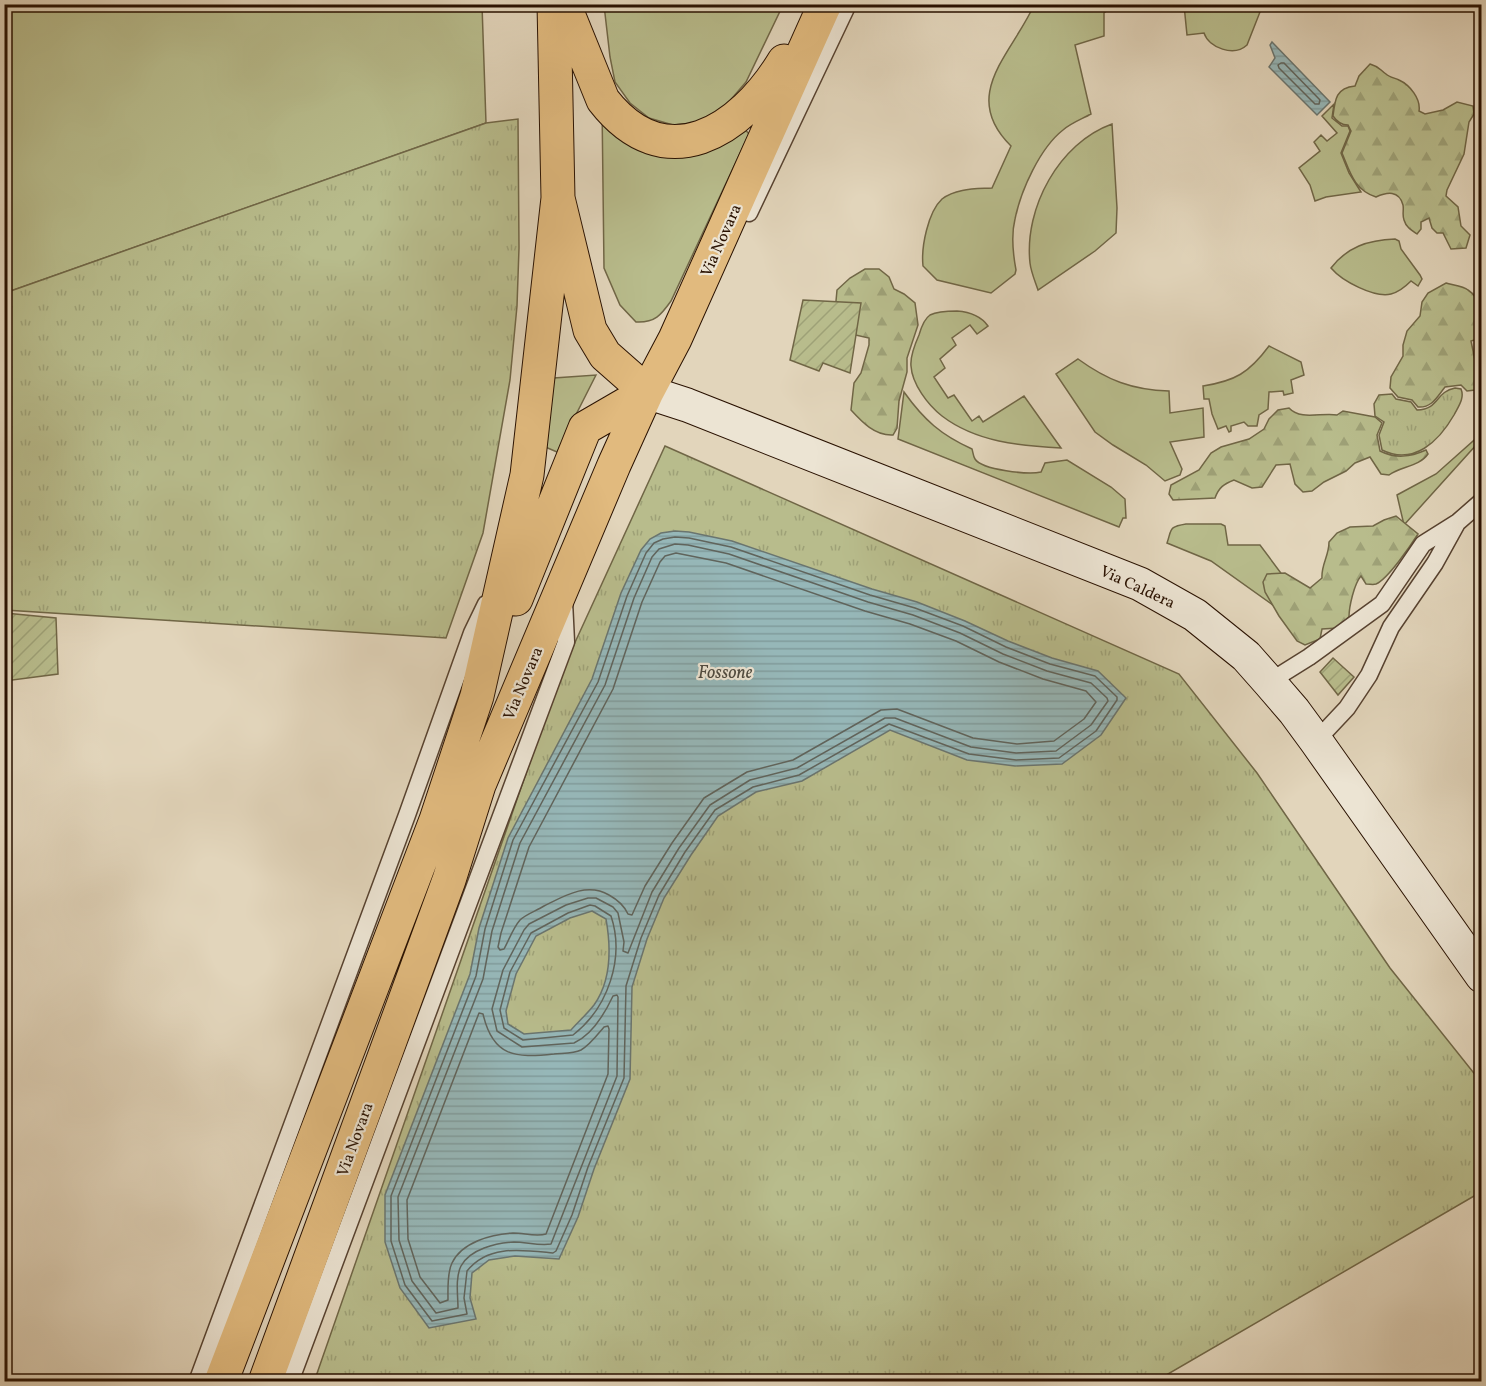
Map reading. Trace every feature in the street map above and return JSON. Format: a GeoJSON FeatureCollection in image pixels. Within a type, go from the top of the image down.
{"type":"FeatureCollection","features":[{"type":"Feature","properties":{"kind":"main road"},"geometry":{"type":"LineString","coordinates":[[477,696],[527,475],[558,198],[554,4]]}},
{"type":"Feature","properties":{"kind":"main road"},"geometry":{"type":"LineString","coordinates":[[564,4],[603,100],[633,130],[647,137],[675,143],[710,133],[729,123],[747,109],[770,82],[818,4]]}},
{"type":"Feature","properties":{"kind":"main road","name":"Via Novara"},"geometry":{"type":"LineString","coordinates":[[265,1382],[449,880],[479,785],[647,392],[675,339],[825,4]]}},
{"type":"Feature","properties":{"kind":"main road"},"geometry":{"type":"LineString","coordinates":[[222,1382],[436,820],[477,696],[585,428],[647,392],[605,356],[590,330],[558,198]]}},
{"type":"Feature","properties":{"kind":"street","name":"Via Caldera"},"geometry":{"type":"LineString","coordinates":[[647,392],[687,405],[1140,584],[1195,615],[1246,656],[1294,711],[1482,976]]}},
{"type":"Feature","properties":{"kind":"lane"},"geometry":{"type":"LineString","coordinates":[[688,340],[848,4]]}},
{"type":"Feature","properties":{"kind":"lane"},"geometry":{"type":"LineString","coordinates":[[1269,682],[1310,657],[1382,604],[1423,544],[1458,522],[1482,501]]}},
{"type":"Feature","properties":{"kind":"lane"},"geometry":{"type":"LineString","coordinates":[[1316,741],[1347,708],[1369,675],[1391,627],[1435,563],[1458,522]]}},
{"type":"Feature","properties":{"kind":"lane"},"geometry":{"type":"LineString","coordinates":[[197,1382],[472,633],[510,554]]}},
{"type":"Feature","properties":{"kind":"lane"},"geometry":{"type":"LineString","coordinates":[[290,1382],[567,642],[563,584]]}},
{"type":"Feature","properties":{"kind":"green space"},"geometry":{"type":"Polygon","coordinates":[[[731,4],[739,9],[741,5],[783,5],[746,82],[721,111],[698,123],[673,125],[649,118],[630,103],[615,82],[604,5],[731,4]]]}},
{"type":"Feature","properties":{"kind":"green space"},"geometry":{"type":"Polygon","coordinates":[[[4,5],[482,5],[486,123],[5,293],[4,5]]]}},
{"type":"Feature","properties":{"kind":"green space"},"geometry":{"type":"Polygon","coordinates":[[[1034,5],[1109,5],[1109,9],[1104,13],[1104,36],[1075,45],[1091,114],[1063,130],[1047,147],[1033,170],[1022,195],[1014,225],[1015,274],[991,293],[937,280],[923,266],[924,240],[929,221],[937,205],[948,195],[966,190],[992,188],[1011,146],[996,127],[990,109],[990,92],[1003,58],[1034,5]]]}},
{"type":"Feature","properties":{"kind":"green space"},"geometry":{"type":"Polygon","coordinates":[[[1184,5],[1245,5],[1260,12],[1247,45],[1242,49],[1229,50],[1216,47],[1204,33],[1187,35],[1184,5]]]}},
{"type":"Feature","properties":{"kind":"green space"},"geometry":{"type":"Polygon","coordinates":[[[1370,64],[1407,85],[1416,97],[1419,111],[1425,114],[1443,110],[1457,102],[1473,106],[1474,114],[1469,122],[1464,154],[1446,196],[1458,207],[1461,226],[1470,235],[1466,248],[1451,249],[1443,233],[1437,233],[1432,228],[1429,218],[1421,222],[1421,229],[1417,234],[1405,222],[1403,205],[1399,197],[1384,194],[1376,197],[1369,194],[1358,185],[1350,173],[1342,153],[1351,131],[1348,125],[1339,123],[1333,116],[1335,104],[1340,92],[1355,86],[1359,76],[1370,64]]]}},
{"type":"Feature","properties":{"kind":"green space"},"geometry":{"type":"Polygon","coordinates":[[[1334,104],[1332,118],[1342,126],[1348,126],[1350,131],[1341,153],[1349,173],[1361,192],[1326,197],[1315,201],[1310,185],[1299,168],[1320,151],[1314,142],[1321,135],[1327,141],[1337,133],[1322,116],[1334,104]]]}},
{"type":"Feature","properties":{"kind":"green space"},"geometry":{"type":"Polygon","coordinates":[[[602,105],[636,135],[742,126],[749,134],[671,301],[661,314],[648,321],[636,322],[620,305],[604,268],[602,105]]]}},
{"type":"Feature","properties":{"kind":"green space"},"geometry":{"type":"Polygon","coordinates":[[[518,119],[519,248],[517,306],[510,380],[483,533],[446,638],[5,610],[5,293],[486,123],[518,119]]]}},
{"type":"Feature","properties":{"kind":"green space"},"geometry":{"type":"Polygon","coordinates":[[[1112,124],[1117,208],[1116,233],[1095,251],[1038,290],[1031,266],[1030,242],[1039,200],[1061,162],[1076,146],[1093,133],[1112,124]]]}},
{"type":"Feature","properties":{"kind":"green space"},"geometry":{"type":"Polygon","coordinates":[[[1395,239],[1399,241],[1401,249],[1422,279],[1418,286],[1411,281],[1402,289],[1384,295],[1367,291],[1350,283],[1331,268],[1344,255],[1359,246],[1395,239]]]}},
{"type":"Feature","properties":{"kind":"green space"},"geometry":{"type":"Polygon","coordinates":[[[865,269],[879,269],[889,277],[894,289],[915,303],[918,325],[907,358],[907,372],[899,401],[897,428],[893,435],[875,431],[851,410],[854,383],[861,373],[869,338],[847,333],[835,312],[837,290],[850,278],[865,269]]]}},
{"type":"Feature","properties":{"kind":"green space"},"geometry":{"type":"Polygon","coordinates":[[[1446,283],[1468,290],[1480,306],[1481,338],[1471,341],[1478,383],[1475,390],[1467,391],[1461,385],[1445,387],[1431,404],[1418,407],[1412,400],[1398,397],[1390,388],[1391,377],[1403,356],[1407,331],[1420,316],[1422,302],[1428,293],[1446,283]]]}},
{"type":"Feature","properties":{"kind":"green space"},"geometry":{"type":"Polygon","coordinates":[[[803,300],[861,303],[850,373],[823,363],[819,371],[790,360],[803,300]]]}},
{"type":"Feature","properties":{"kind":"green space"},"geometry":{"type":"Polygon","coordinates":[[[957,311],[975,315],[988,326],[977,334],[970,325],[952,338],[956,345],[940,359],[945,368],[934,377],[948,398],[954,395],[972,421],[979,416],[983,422],[1024,396],[1061,448],[1014,444],[969,432],[942,416],[926,400],[912,373],[911,362],[914,346],[928,317],[940,312],[957,311]]]}},
{"type":"Feature","properties":{"kind":"green space"},"geometry":{"type":"Polygon","coordinates":[[[1269,346],[1301,362],[1304,375],[1291,380],[1293,393],[1284,395],[1283,391],[1269,392],[1268,409],[1259,415],[1257,426],[1248,426],[1244,422],[1231,426],[1229,432],[1226,426],[1218,429],[1209,399],[1204,399],[1203,386],[1240,374],[1255,363],[1269,346]]]}},
{"type":"Feature","properties":{"kind":"green space"},"geometry":{"type":"Polygon","coordinates":[[[1078,359],[1120,383],[1143,389],[1169,391],[1170,413],[1203,408],[1204,437],[1170,442],[1182,469],[1180,475],[1165,481],[1146,465],[1095,432],[1056,374],[1078,359]]]}},
{"type":"Feature","properties":{"kind":"green space"},"geometry":{"type":"Polygon","coordinates":[[[596,375],[557,452],[543,446],[554,378],[596,375]]]}},
{"type":"Feature","properties":{"kind":"green space"},"geometry":{"type":"Polygon","coordinates":[[[1455,388],[1461,389],[1460,402],[1448,425],[1433,442],[1415,453],[1405,455],[1382,450],[1379,435],[1384,422],[1375,416],[1374,404],[1379,395],[1392,394],[1396,399],[1411,402],[1417,410],[1430,407],[1444,393],[1455,388]]]}},
{"type":"Feature","properties":{"kind":"green space"},"geometry":{"type":"Polygon","coordinates":[[[904,392],[934,426],[972,449],[974,458],[979,463],[1006,471],[1035,473],[1041,472],[1045,463],[1067,460],[1111,487],[1125,499],[1126,518],[1123,518],[1119,527],[898,439],[904,392]]]}},
{"type":"Feature","properties":{"kind":"green space"},"geometry":{"type":"Polygon","coordinates":[[[1289,408],[1306,415],[1337,415],[1343,411],[1375,417],[1382,423],[1377,435],[1380,451],[1397,456],[1409,456],[1426,450],[1428,454],[1420,462],[1389,475],[1381,474],[1370,457],[1355,463],[1312,491],[1303,492],[1295,484],[1290,464],[1276,465],[1262,487],[1252,488],[1234,480],[1222,486],[1215,498],[1173,500],[1169,494],[1171,485],[1199,470],[1211,453],[1221,447],[1249,439],[1264,429],[1269,419],[1278,410],[1289,408]]]}},
{"type":"Feature","properties":{"kind":"green space"},"geometry":{"type":"Polygon","coordinates":[[[1481,434],[1477,444],[1404,525],[1397,495],[1436,474],[1481,434]]]}},
{"type":"Feature","properties":{"kind":"green space"},"geometry":{"type":"Polygon","coordinates":[[[665,446],[1179,674],[1257,773],[1390,968],[1481,1082],[1481,1192],[1156,1381],[314,1382],[561,673],[665,446]]]}},
{"type":"Feature","properties":{"kind":"green space"},"geometry":{"type":"Polygon","coordinates":[[[1396,516],[1418,534],[1399,561],[1387,576],[1376,584],[1366,584],[1361,576],[1352,596],[1349,617],[1338,628],[1322,629],[1320,639],[1305,645],[1297,641],[1265,592],[1263,582],[1267,574],[1285,573],[1310,588],[1322,578],[1329,542],[1337,533],[1350,527],[1373,526],[1396,516]]]}},
{"type":"Feature","properties":{"kind":"green space"},"geometry":{"type":"Polygon","coordinates":[[[1186,524],[1221,524],[1225,526],[1228,545],[1260,545],[1298,596],[1277,608],[1211,561],[1167,543],[1172,529],[1186,524]]]}},
{"type":"Feature","properties":{"kind":"green space"},"geometry":{"type":"Polygon","coordinates":[[[5,613],[56,618],[58,674],[5,681],[5,613]]]}},
{"type":"Feature","properties":{"kind":"green space"},"geometry":{"type":"Polygon","coordinates":[[[1333,658],[1354,677],[1338,695],[1320,672],[1333,658]]]}},
{"type":"Feature","properties":{"kind":"water"},"geometry":{"type":"Polygon","coordinates":[[[1272,42],[1330,102],[1317,115],[1269,67],[1275,58],[1270,45],[1272,42]]]}},
{"type":"Feature","properties":{"kind":"water","name":"Fossone"},"geometry":{"type":"Polygon","coordinates":[[[689,532],[732,541],[917,602],[1052,658],[1098,671],[1126,698],[1101,735],[1062,764],[1015,766],[967,760],[890,730],[802,781],[756,792],[718,816],[664,898],[647,939],[632,987],[630,1079],[594,1169],[578,1217],[559,1259],[515,1256],[489,1260],[472,1273],[470,1298],[476,1319],[429,1328],[400,1288],[385,1242],[385,1195],[470,974],[479,928],[508,838],[592,679],[621,593],[641,550],[650,539],[661,533],[689,532]],[[592,911],[570,918],[536,936],[516,974],[506,1011],[508,1024],[524,1034],[571,1030],[585,1015],[600,996],[607,975],[609,941],[606,919],[592,911]]]}}]}
